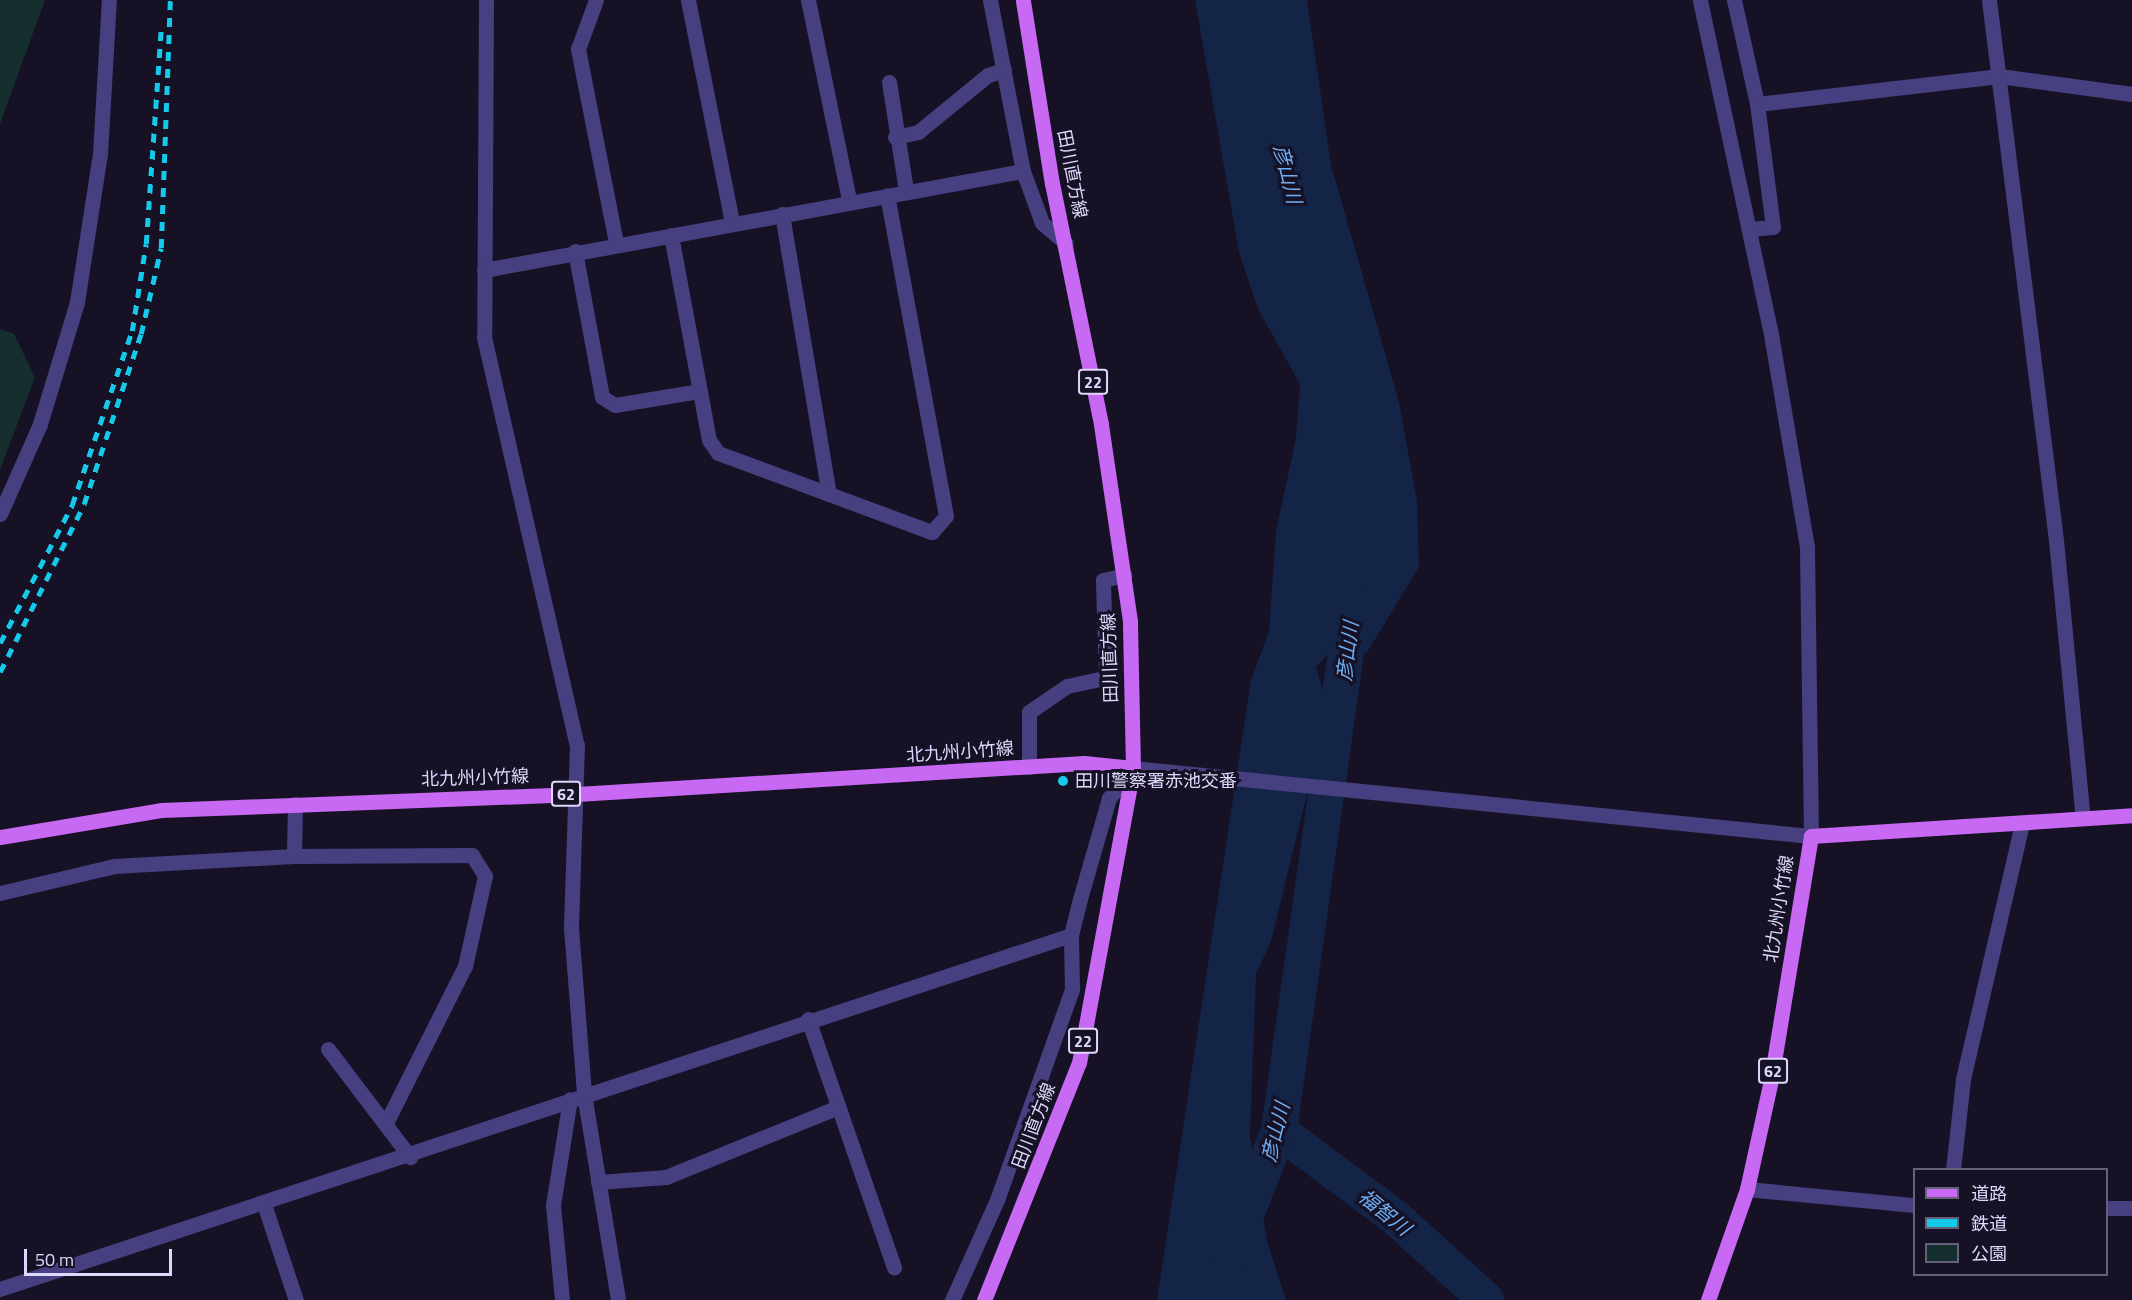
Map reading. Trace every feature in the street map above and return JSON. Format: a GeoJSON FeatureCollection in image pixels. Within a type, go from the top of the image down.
{"type":"FeatureCollection","features":[{"type":"Feature","properties":{"kind":"main road","name":"田川直方線"},"geometry":{"type":"LineString","coordinates":[[984,1300],[1079,1063],[1133,768],[1130,621],[1124,575],[1023,0]]}},
{"type":"Feature","properties":{"kind":"main road","name":"北九州小竹線"},"geometry":{"type":"LineString","coordinates":[[0,837],[161,810],[577,794],[1084,763],[1133,768]]}},
{"type":"Feature","properties":{"kind":"main road","name":"北九州小竹線"},"geometry":{"type":"LineString","coordinates":[[1708,1300],[1747,1188],[1771,1080],[1811,836],[2132,815]]}},
{"type":"Feature","properties":{"kind":"street"},"geometry":{"type":"LineString","coordinates":[[0,514],[40,424],[77,302],[99,154],[109,0]]}},
{"type":"Feature","properties":{"kind":"street"},"geometry":{"type":"LineString","coordinates":[[486,0],[484,337],[532,559],[563,667],[577,745],[571,928],[577,1096],[598,1182],[618,1300]]}},
{"type":"Feature","properties":{"kind":"street"},"geometry":{"type":"LineString","coordinates":[[596,0],[578,49],[616,243]]}},
{"type":"Feature","properties":{"kind":"street"},"geometry":{"type":"LineString","coordinates":[[688,0],[732,222]]}},
{"type":"Feature","properties":{"kind":"street"},"geometry":{"type":"LineString","coordinates":[[808,0],[849,200]]}},
{"type":"Feature","properties":{"kind":"street"},"geometry":{"type":"LineString","coordinates":[[990,0],[1023,171],[1042,224],[1066,243]]}},
{"type":"Feature","properties":{"kind":"street"},"geometry":{"type":"LineString","coordinates":[[952,1300],[997,1200],[1072,989],[1071,935],[1109,798],[1133,768],[1157,768],[1811,836],[1807,548],[1749,229],[1700,0]]}},
{"type":"Feature","properties":{"kind":"street"},"geometry":{"type":"LineString","coordinates":[[1734,0],[1757,104],[1773,227],[1749,229]]}},
{"type":"Feature","properties":{"kind":"street"},"geometry":{"type":"LineString","coordinates":[[1989,0],[2056,540],[2083,819]]}},
{"type":"Feature","properties":{"kind":"street"},"geometry":{"type":"LineString","coordinates":[[896,137],[918,132],[988,75],[1004,70]]}},
{"type":"Feature","properties":{"kind":"street"},"geometry":{"type":"LineString","coordinates":[[1757,104],[1999,76],[2132,94]]}},
{"type":"Feature","properties":{"kind":"street"},"geometry":{"type":"LineString","coordinates":[[889,82],[906,190]]}},
{"type":"Feature","properties":{"kind":"street"},"geometry":{"type":"LineString","coordinates":[[484,270],[849,200],[1023,171]]}},
{"type":"Feature","properties":{"kind":"street"},"geometry":{"type":"LineString","coordinates":[[671,235],[708,440],[718,453],[932,532],[946,516],[887,195]]}},
{"type":"Feature","properties":{"kind":"street"},"geometry":{"type":"LineString","coordinates":[[782,214],[829,494]]}},
{"type":"Feature","properties":{"kind":"street"},"geometry":{"type":"LineString","coordinates":[[575,251],[602,397],[615,405],[699,391]]}},
{"type":"Feature","properties":{"kind":"street"},"geometry":{"type":"LineString","coordinates":[[1029,767],[1029,712],[1067,686],[1106,678],[1103,580],[1124,575]]}},
{"type":"Feature","properties":{"kind":"street"},"geometry":{"type":"LineString","coordinates":[[294,856],[296,804]]}},
{"type":"Feature","properties":{"kind":"street"},"geometry":{"type":"LineString","coordinates":[[1953,1168],[1963,1079],[2022,824]]}},
{"type":"Feature","properties":{"kind":"street"},"geometry":{"type":"LineString","coordinates":[[0,893],[114,866],[294,856],[472,855],[485,876],[465,966],[387,1121]]}},
{"type":"Feature","properties":{"kind":"street"},"geometry":{"type":"LineString","coordinates":[[0,1289],[410,1157],[577,1096],[1071,935]]}},
{"type":"Feature","properties":{"kind":"street"},"geometry":{"type":"LineString","coordinates":[[808,1019],[894,1268]]}},
{"type":"Feature","properties":{"kind":"street"},"geometry":{"type":"LineString","coordinates":[[328,1049],[387,1121],[410,1157]]}},
{"type":"Feature","properties":{"kind":"street"},"geometry":{"type":"LineString","coordinates":[[562,1300],[554,1205],[577,1096]]}},
{"type":"Feature","properties":{"kind":"street"},"geometry":{"type":"LineString","coordinates":[[598,1182],[666,1177],[838,1107]]}},
{"type":"Feature","properties":{"kind":"street"},"geometry":{"type":"LineString","coordinates":[[1747,1188],[1913,1205]]}},
{"type":"Feature","properties":{"kind":"street"},"geometry":{"type":"LineString","coordinates":[[264,1204],[296,1300]]}},
{"type":"Feature","properties":{"kind":"street"},"geometry":{"type":"LineString","coordinates":[[2108,1208],[2132,1208]]}},
{"type":"Feature","properties":{"kind":"green space"},"geometry":{"type":"Polygon","coordinates":[[[0,0],[45,0],[0,124],[0,0]]]}},
{"type":"Feature","properties":{"kind":"green space"},"geometry":{"type":"Polygon","coordinates":[[[0,329],[14,334],[35,377],[0,470],[0,329]]]}},
{"type":"Feature","properties":{"kind":"water"},"geometry":{"type":"Polygon","coordinates":[[[1195,0],[1307,0],[1331,165],[1399,402],[1417,501],[1419,567],[1366,654],[1333,649],[1316,667],[1328,709],[1271,941],[1256,974],[1250,1137],[1267,1241],[1286,1300],[1157,1300],[1251,680],[1269,631],[1276,531],[1296,438],[1300,384],[1258,309],[1239,252],[1195,0]]]}},
{"type":"Feature","properties":{"kind":"waterway","name":"彦山川"},"geometry":{"type":"LineString","coordinates":[[1223,1300],[1230,1256],[1279,1130],[1353,602]]}},
{"type":"Feature","properties":{"kind":"waterway","name":"福智川"},"geometry":{"type":"LineString","coordinates":[[1279,1131],[1396,1218],[1486,1300]]}},
{"type":"Feature","properties":{"kind":"railway"},"geometry":{"type":"LineString","coordinates":[[0,672],[84,504],[141,334],[161,248],[170,0]]}},
{"type":"Feature","properties":{"kind":"railway"},"geometry":{"type":"LineString","coordinates":[[0,643],[72,505],[132,331],[146,244],[161,30]]}},
{"type":"Feature","properties":{"kind":"place","name":"田川警察署赤池交番"},"geometry":{"type":"Point","coordinates":[1063,781]}}]}
